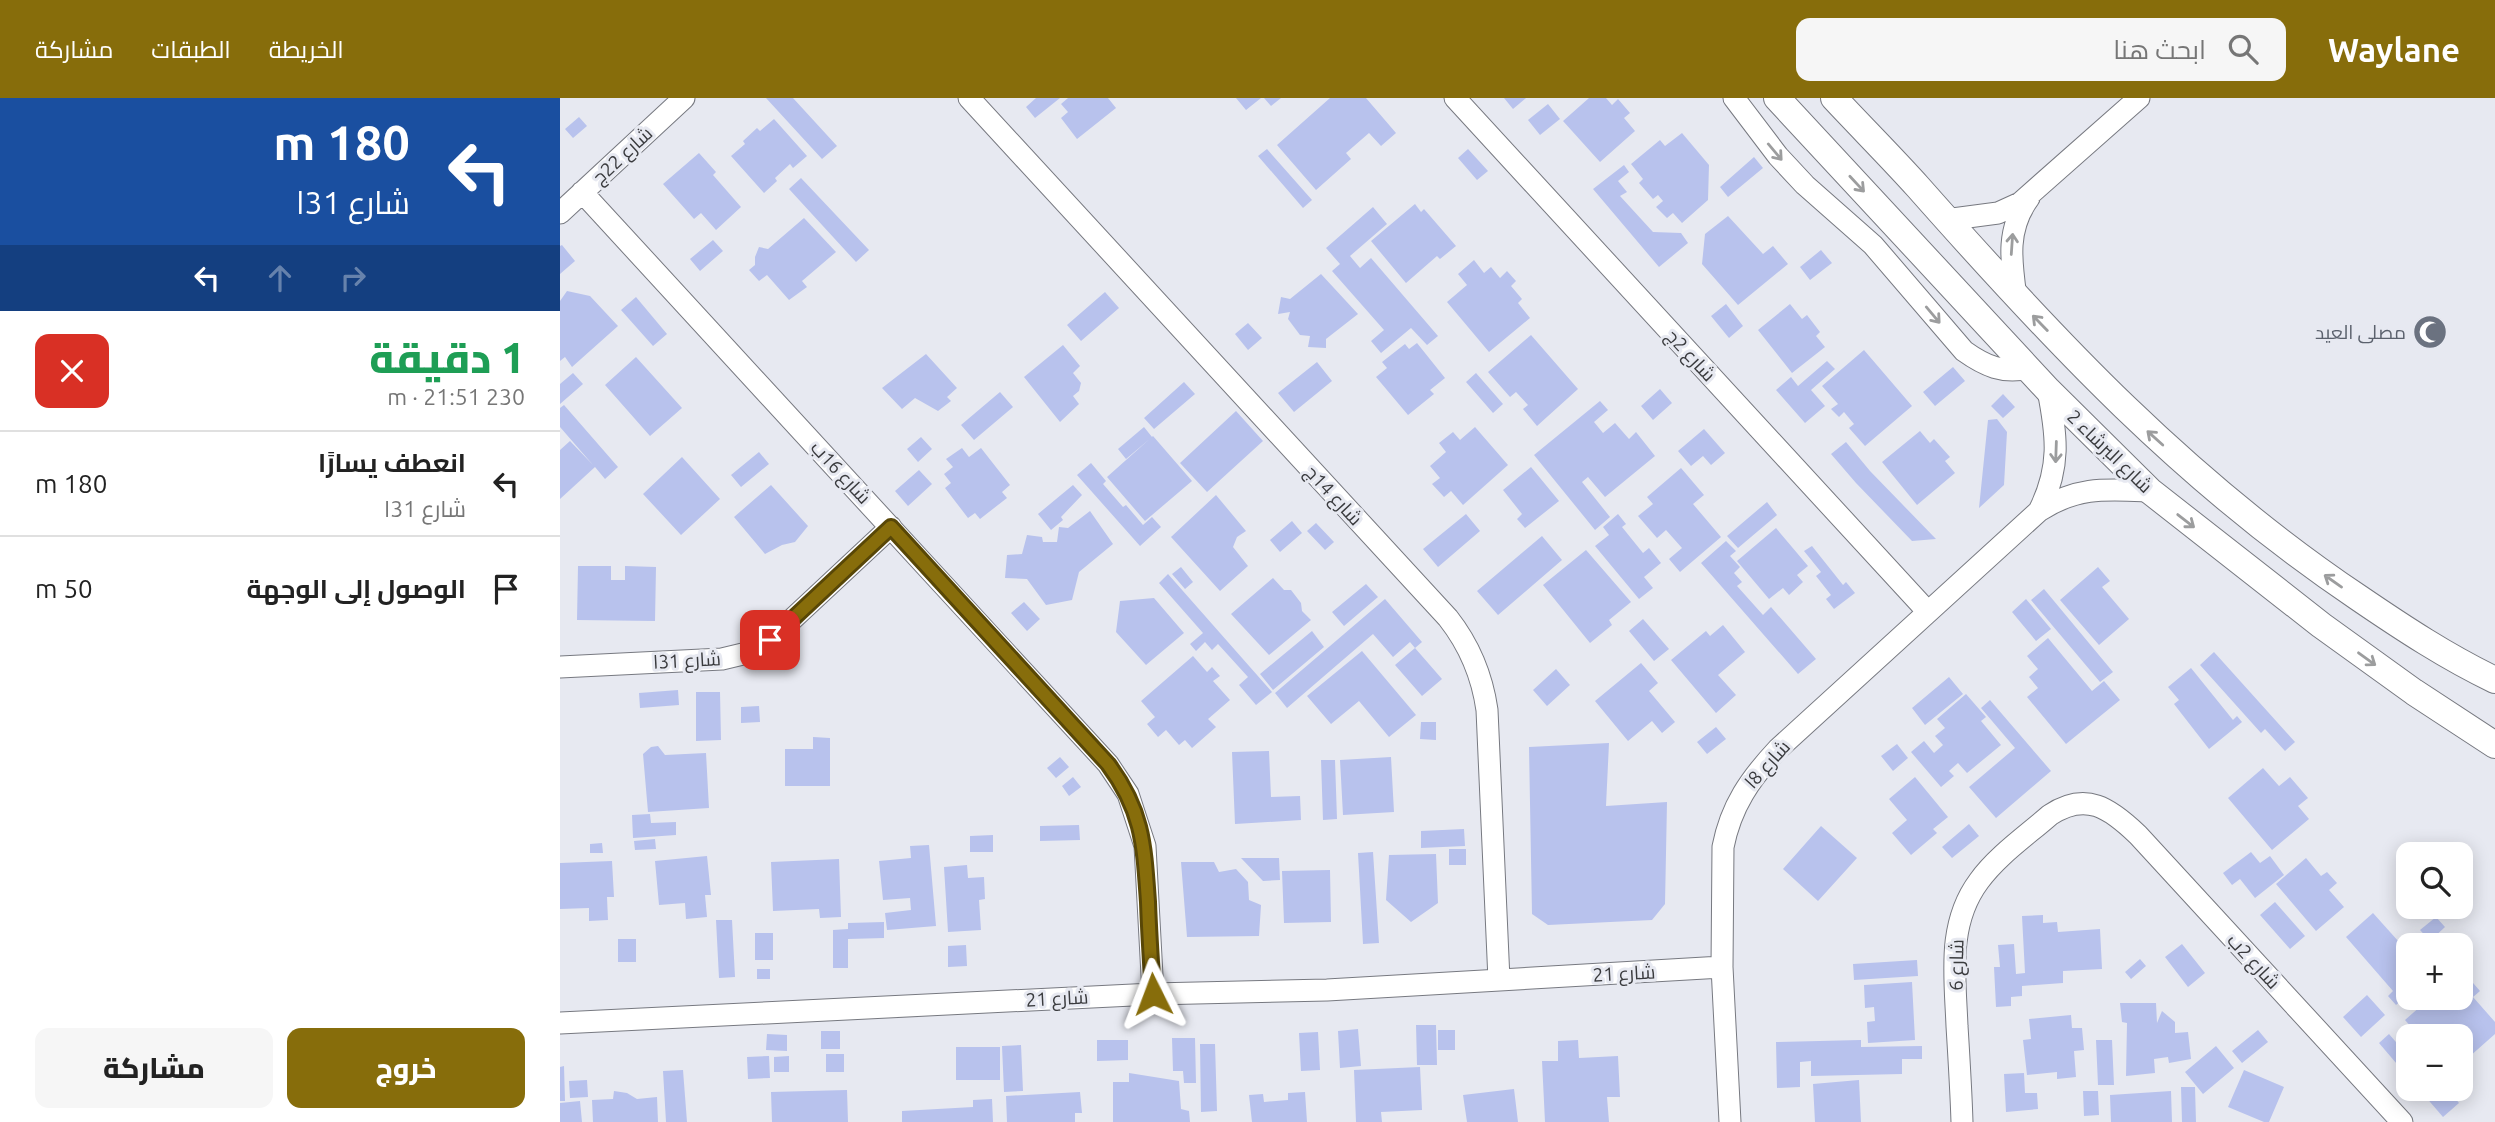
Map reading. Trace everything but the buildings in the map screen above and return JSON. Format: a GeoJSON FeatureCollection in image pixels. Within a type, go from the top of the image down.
{"type":"FeatureCollection","features":[{"type":"Feature","properties":{"kind":"street","name":"شارع 22ج"},"geometry":{"type":"LineString","coordinates":[[560,212],[684,98]]}},
{"type":"Feature","properties":{"kind":"street","name":"شارع 14ج"},"geometry":{"type":"LineString","coordinates":[[969,98],[1448,618],[1467,646],[1481,677],[1488,710],[1499,979]]}},
{"type":"Feature","properties":{"kind":"street","name":"شارع 2ج"},"geometry":{"type":"LineString","coordinates":[[1455,98],[1928,612]]}},
{"type":"Feature","properties":{"kind":"street"},"geometry":{"type":"LineString","coordinates":[[1734,98],[1778,156],[1805,185],[1873,245],[1964,351],[2000,370],[2029,368]]}},
{"type":"Feature","properties":{"kind":"street","name":"شارع البرشاء 2"},"geometry":{"type":"LineString","coordinates":[[1777,98],[2048,390],[2150,491],[2321,625],[2414,692],[2495,745]]}},
{"type":"Feature","properties":{"kind":"street","name":"شارع البرشاء 2"},"geometry":{"type":"LineString","coordinates":[[1834,98],[2015,297],[2140,424],[2284,546],[2449,656],[2495,680]]}},
{"type":"Feature","properties":{"kind":"street"},"geometry":{"type":"LineString","coordinates":[[1945,220],[1998,213],[2030,196],[2138,98]]}},
{"type":"Feature","properties":{"kind":"street","name":"شارع 16ب"},"geometry":{"type":"LineString","coordinates":[[582,192],[1119,778],[1135,811],[1145,846],[1153,994]]}},
{"type":"Feature","properties":{"kind":"street"},"geometry":{"type":"LineString","coordinates":[[2015,297],[2011,244],[2016,219],[2030,196]]}},
{"type":"Feature","properties":{"kind":"street","name":"شارع 8ا"},"geometry":{"type":"LineString","coordinates":[[2039,511],[2047,496],[2056,464],[2056,430],[2048,390]]}},
{"type":"Feature","properties":{"kind":"street","name":"شارع 8ا"},"geometry":{"type":"LineString","coordinates":[[1730,1122],[1723,967],[1723,847],[1733,811],[1741,794],[1778,749],[2039,511],[2062,498],[2088,490],[2150,491]]}},
{"type":"Feature","properties":{"kind":"street","name":"شارع 31ا"},"geometry":{"type":"LineString","coordinates":[[560,667],[722,659],[747,653],[770,640],[891,527]]}},
{"type":"Feature","properties":{"kind":"street","name":"شارع 6"},"geometry":{"type":"LineString","coordinates":[[1962,1122],[1954,960],[1957,927],[1970,895],[1989,868],[2049,815],[2080,803],[2101,806]]}},
{"type":"Feature","properties":{"kind":"street","name":"شارع 2ب"},"geometry":{"type":"LineString","coordinates":[[2101,806],[2138,835],[2402,1122]]}},
{"type":"Feature","properties":{"kind":"street","name":"شارع 21"},"geometry":{"type":"LineString","coordinates":[[560,1023],[1153,994],[1327,990],[1723,967]]}},
{"type":"Feature","properties":{"kind":"place","name":"مصلى العيد"},"geometry":{"type":"Point","coordinates":[2430,332]}},
{"type":"Feature","properties":{"kind":"route"},"geometry":{"type":"LineString","coordinates":[[770,640],[891,527],[1108,764],[1128,794],[1145,846],[1153,994]]}}]}
